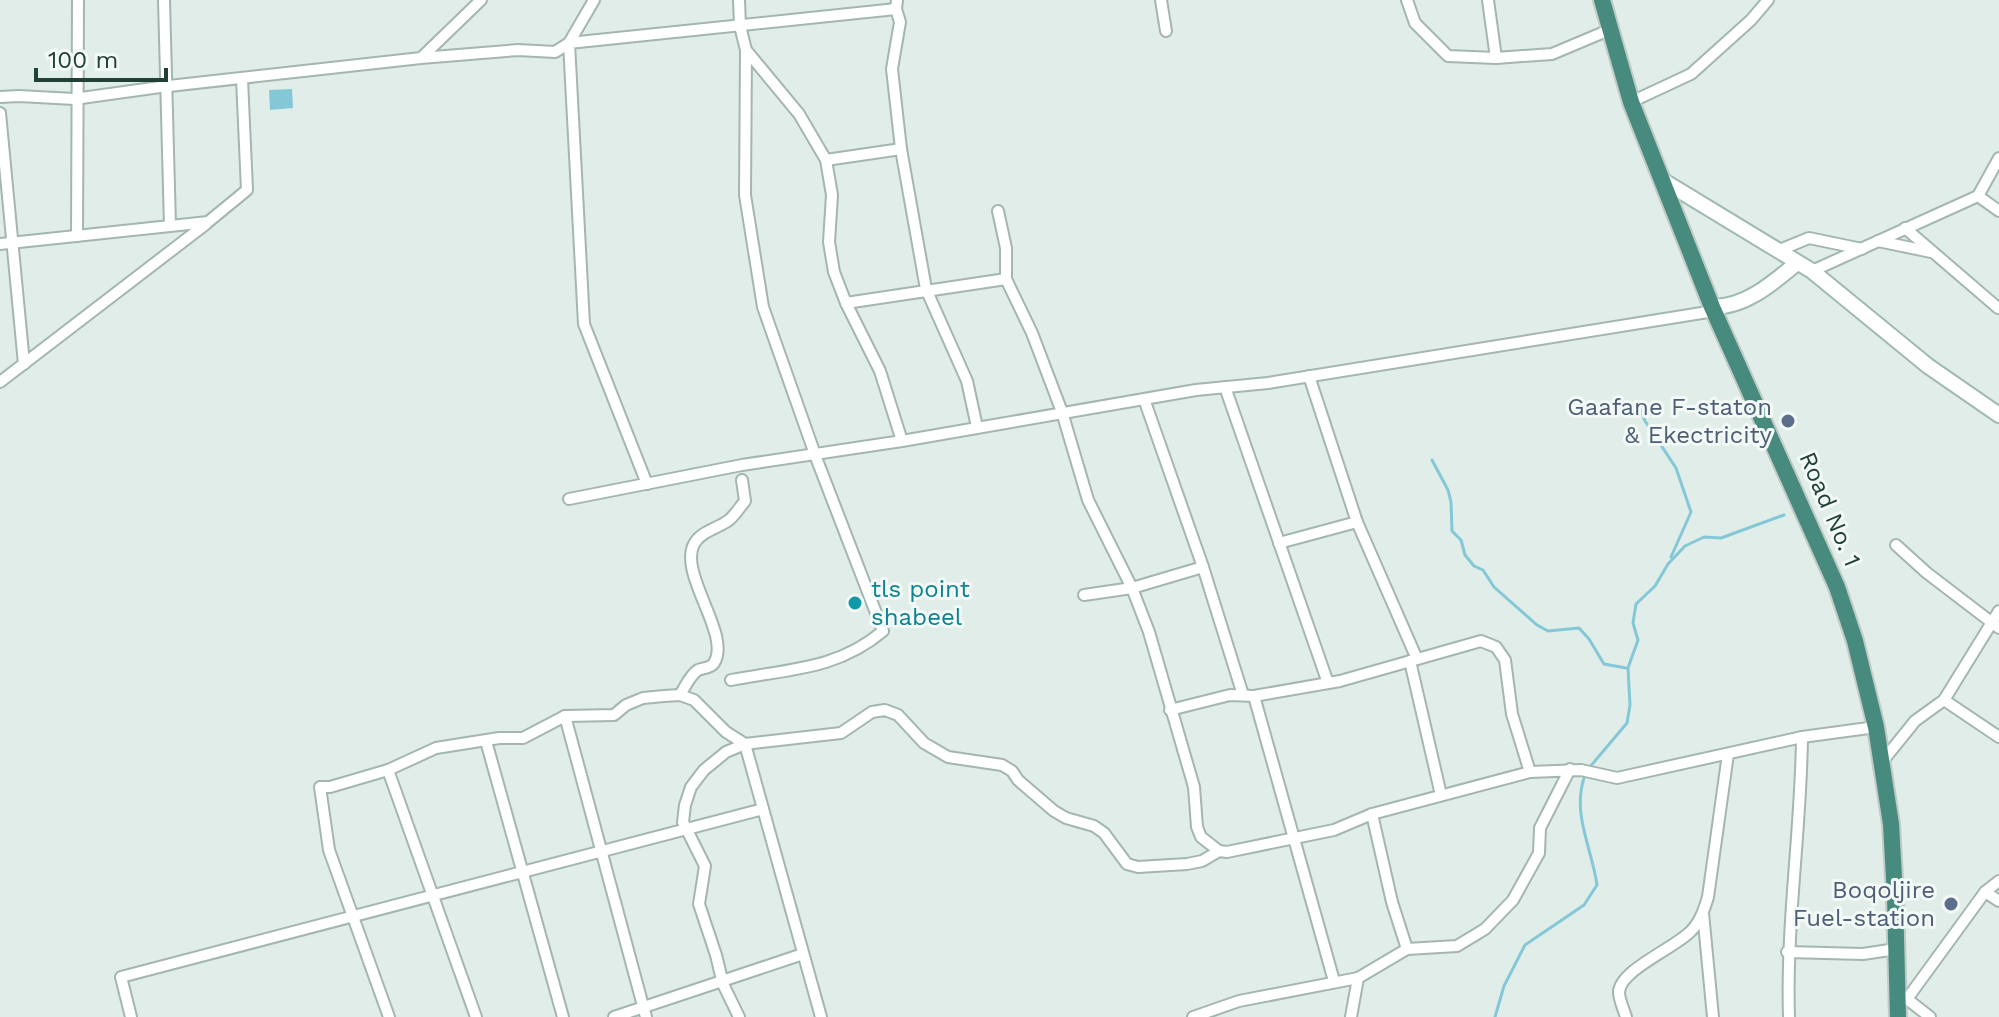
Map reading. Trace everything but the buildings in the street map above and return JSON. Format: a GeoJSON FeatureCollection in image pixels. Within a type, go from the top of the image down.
{"type":"FeatureCollection","features":[{"type":"Feature","properties":{"kind":"highway","name":"Road No. 1"},"geometry":{"type":"LineString","coordinates":[[1602,0],[1631,102],[1713,309],[1837,587],[1855,641],[1876,727],[1891,824],[1896,949],[1902,999],[1898,1017]]}},
{"type":"Feature","properties":{"kind":"main road"},"geometry":{"type":"LineString","coordinates":[[1662,180],[1812,271],[1928,366],[1999,415]]}},
{"type":"Feature","properties":{"kind":"main road"},"geometry":{"type":"LineString","coordinates":[[1713,309],[1729,307],[1765,289],[1797,263]]}},
{"type":"Feature","properties":{"kind":"street"},"geometry":{"type":"LineString","coordinates":[[77,236],[78,0]]}},
{"type":"Feature","properties":{"kind":"street"},"geometry":{"type":"LineString","coordinates":[[164,0],[170,226]]}},
{"type":"Feature","properties":{"kind":"street"},"geometry":{"type":"LineString","coordinates":[[421,58],[481,0]]}},
{"type":"Feature","properties":{"kind":"street"},"geometry":{"type":"LineString","coordinates":[[582,0],[584,18]]}},
{"type":"Feature","properties":{"kind":"street"},"geometry":{"type":"LineString","coordinates":[[0,97],[78,99],[166,86],[421,58],[518,50],[555,52],[569,43],[594,0]]}},
{"type":"Feature","properties":{"kind":"street"},"geometry":{"type":"LineString","coordinates":[[731,680],[839,659],[863,647],[883,631],[763,307],[745,195],[746,50],[740,26],[739,0]]}},
{"type":"Feature","properties":{"kind":"street"},"geometry":{"type":"LineString","coordinates":[[1161,0],[1166,31]]}},
{"type":"Feature","properties":{"kind":"street"},"geometry":{"type":"LineString","coordinates":[[1407,0],[1415,23],[1448,56],[1496,58],[1552,54],[1609,30]]}},
{"type":"Feature","properties":{"kind":"street"},"geometry":{"type":"LineString","coordinates":[[1488,0],[1496,58]]}},
{"type":"Feature","properties":{"kind":"street"},"geometry":{"type":"LineString","coordinates":[[1631,102],[1691,74],[1751,20],[1768,0]]}},
{"type":"Feature","properties":{"kind":"street"},"geometry":{"type":"LineString","coordinates":[[569,43],[740,26],[896,4],[900,22],[892,69],[901,149],[926,289],[960,362],[977,427]]}},
{"type":"Feature","properties":{"kind":"street"},"geometry":{"type":"LineString","coordinates":[[569,43],[584,324],[647,484]]}},
{"type":"Feature","properties":{"kind":"street"},"geometry":{"type":"LineString","coordinates":[[746,50],[799,114],[826,160],[832,195],[829,242],[834,272],[880,371],[902,441]]}},
{"type":"Feature","properties":{"kind":"street"},"geometry":{"type":"LineString","coordinates":[[0,382],[247,190],[242,79]]}},
{"type":"Feature","properties":{"kind":"street"},"geometry":{"type":"LineString","coordinates":[[0,113],[24,364]]}},
{"type":"Feature","properties":{"kind":"street"},"geometry":{"type":"LineString","coordinates":[[826,160],[901,149]]}},
{"type":"Feature","properties":{"kind":"street"},"geometry":{"type":"LineString","coordinates":[[1812,271],[1978,196],[1999,158]]}},
{"type":"Feature","properties":{"kind":"street"},"geometry":{"type":"LineString","coordinates":[[1978,196],[1999,211]]}},
{"type":"Feature","properties":{"kind":"street"},"geometry":{"type":"LineString","coordinates":[[998,211],[1006,248],[1006,279],[1032,333],[1062,412],[1088,500],[1132,588],[1149,632],[1194,787],[1197,827],[1201,837],[1219,851],[1227,852],[1334,830],[1372,814],[1530,772],[1570,769],[1617,778],[1802,737],[1876,727]]}},
{"type":"Feature","properties":{"kind":"street"},"geometry":{"type":"LineString","coordinates":[[0,244],[208,222]]}},
{"type":"Feature","properties":{"kind":"street"},"geometry":{"type":"LineString","coordinates":[[1905,228],[1998,308]]}},
{"type":"Feature","properties":{"kind":"street"},"geometry":{"type":"LineString","coordinates":[[1777,251],[1809,238],[1862,249]]}},
{"type":"Feature","properties":{"kind":"street"},"geometry":{"type":"LineString","coordinates":[[1878,241],[1933,252]]}},
{"type":"Feature","properties":{"kind":"street"},"geometry":{"type":"LineString","coordinates":[[846,303],[1006,279]]}},
{"type":"Feature","properties":{"kind":"street"},"geometry":{"type":"LineString","coordinates":[[569,499],[742,465],[1713,309]]}},
{"type":"Feature","properties":{"kind":"street"},"geometry":{"type":"LineString","coordinates":[[1309,376],[1357,522],[1414,660],[1441,795]]}},
{"type":"Feature","properties":{"kind":"street"},"geometry":{"type":"LineString","coordinates":[[1225,387],[1328,683]]}},
{"type":"Feature","properties":{"kind":"street"},"geometry":{"type":"LineString","coordinates":[[1144,399],[1249,696],[1334,981]]}},
{"type":"Feature","properties":{"kind":"street"},"geometry":{"type":"LineString","coordinates":[[680,695],[698,671],[716,662],[717,653],[714,623],[706,613],[693,573],[690,556],[693,545],[703,533],[729,520],[745,501],[742,480]]}},
{"type":"Feature","properties":{"kind":"street"},"geometry":{"type":"LineString","coordinates":[[1279,543],[1357,522]]}},
{"type":"Feature","properties":{"kind":"street"},"geometry":{"type":"LineString","coordinates":[[1896,545],[1996,626]]}},
{"type":"Feature","properties":{"kind":"street"},"geometry":{"type":"LineString","coordinates":[[1084,595],[1132,588],[1203,567]]}},
{"type":"Feature","properties":{"kind":"street"},"geometry":{"type":"LineString","coordinates":[[1881,762],[1915,721],[1944,700],[1996,626],[1999,611]]}},
{"type":"Feature","properties":{"kind":"street"},"geometry":{"type":"LineString","coordinates":[[1170,710],[1230,695],[1249,696],[1328,683],[1481,641],[1496,647],[1505,660],[1512,714],[1530,772]]}},
{"type":"Feature","properties":{"kind":"street"},"geometry":{"type":"LineString","coordinates":[[389,1017],[329,850],[320,787],[330,787],[388,770],[436,748],[523,738],[565,716],[614,715],[626,705],[643,698],[680,695],[694,700],[726,732],[745,744],[821,1017]]}},
{"type":"Feature","properties":{"kind":"street"},"geometry":{"type":"LineString","coordinates":[[1944,700],[1999,737]]}},
{"type":"Feature","properties":{"kind":"street"},"geometry":{"type":"LineString","coordinates":[[739,1017],[722,981],[699,904],[705,866],[683,822],[691,787],[704,770],[726,752],[745,744],[841,733],[872,712],[885,710],[898,715],[924,743],[948,757],[1002,765],[1012,771],[1054,811],[1104,833],[1127,864],[1138,867],[1187,864],[1202,861],[1219,851]]}},
{"type":"Feature","properties":{"kind":"street"},"geometry":{"type":"LineString","coordinates":[[565,716],[645,1012]]}},
{"type":"Feature","properties":{"kind":"street"},"geometry":{"type":"LineString","coordinates":[[1789,1017],[1787,952],[1801,790],[1802,737]]}},
{"type":"Feature","properties":{"kind":"street"},"geometry":{"type":"LineString","coordinates":[[486,741],[563,1017]]}},
{"type":"Feature","properties":{"kind":"street"},"geometry":{"type":"LineString","coordinates":[[1626,1017],[1619,993],[1623,982],[1631,972],[1691,931],[1703,913],[1708,897],[1728,754]]}},
{"type":"Feature","properties":{"kind":"street"},"geometry":{"type":"LineString","coordinates":[[1193,1017],[1239,1001],[1358,978],[1407,949],[1457,946],[1485,929],[1513,900],[1539,853],[1540,828],[1570,769]]}},
{"type":"Feature","properties":{"kind":"street"},"geometry":{"type":"LineString","coordinates":[[388,770],[476,1017]]}},
{"type":"Feature","properties":{"kind":"street"},"geometry":{"type":"LineString","coordinates":[[131,1017],[121,977],[763,809]]}},
{"type":"Feature","properties":{"kind":"street"},"geometry":{"type":"LineString","coordinates":[[1372,814],[1382,865],[1407,949]]}},
{"type":"Feature","properties":{"kind":"street"},"geometry":{"type":"LineString","coordinates":[[1930,1017],[1902,999],[1959,932],[1985,892],[1998,879]]}},
{"type":"Feature","properties":{"kind":"street"},"geometry":{"type":"LineString","coordinates":[[1985,892],[1999,901]]}},
{"type":"Feature","properties":{"kind":"street"},"geometry":{"type":"LineString","coordinates":[[1703,913],[1713,1017]]}},
{"type":"Feature","properties":{"kind":"street"},"geometry":{"type":"LineString","coordinates":[[1787,952],[1863,954],[1896,949]]}},
{"type":"Feature","properties":{"kind":"street"},"geometry":{"type":"LineString","coordinates":[[614,1017],[645,1012],[722,981],[803,954]]}},
{"type":"Feature","properties":{"kind":"street"},"geometry":{"type":"LineString","coordinates":[[1351,1017],[1358,978]]}},
{"type":"Feature","properties":{"kind":"water"},"geometry":{"type":"Polygon","coordinates":[[[292,89],[293,108],[270,110],[269,90],[292,89]]]}},
{"type":"Feature","properties":{"kind":"waterway"},"geometry":{"type":"LineString","coordinates":[[1638,403],[1645,421],[1676,468],[1691,512],[1671,557]]}},
{"type":"Feature","properties":{"kind":"waterway"},"geometry":{"type":"LineString","coordinates":[[1432,460],[1448,490],[1452,531],[1461,540],[1465,555],[1474,566],[1483,570],[1494,587],[1537,625],[1548,631],[1579,628],[1604,664],[1626,668]]}},
{"type":"Feature","properties":{"kind":"waterway"},"geometry":{"type":"LineString","coordinates":[[1589,768],[1627,723],[1630,705],[1628,668],[1638,640],[1633,623],[1636,604],[1655,586],[1668,564],[1685,546],[1704,537],[1721,538],[1784,515]]}},
{"type":"Feature","properties":{"kind":"waterway"},"geometry":{"type":"LineString","coordinates":[[1495,1017],[1504,986],[1525,945],[1584,905],[1597,885],[1581,817],[1581,789],[1585,775]]}},
{"type":"Feature","properties":{"kind":"place","name":"Gaafane F-staton & Ekectricity"},"geometry":{"type":"Point","coordinates":[1788,421]}},
{"type":"Feature","properties":{"kind":"place","name":"tls point shabeel"},"geometry":{"type":"Point","coordinates":[855,603]}},
{"type":"Feature","properties":{"kind":"place","name":"Boqoljire Fuel-station"},"geometry":{"type":"Point","coordinates":[1951,904]}}]}
